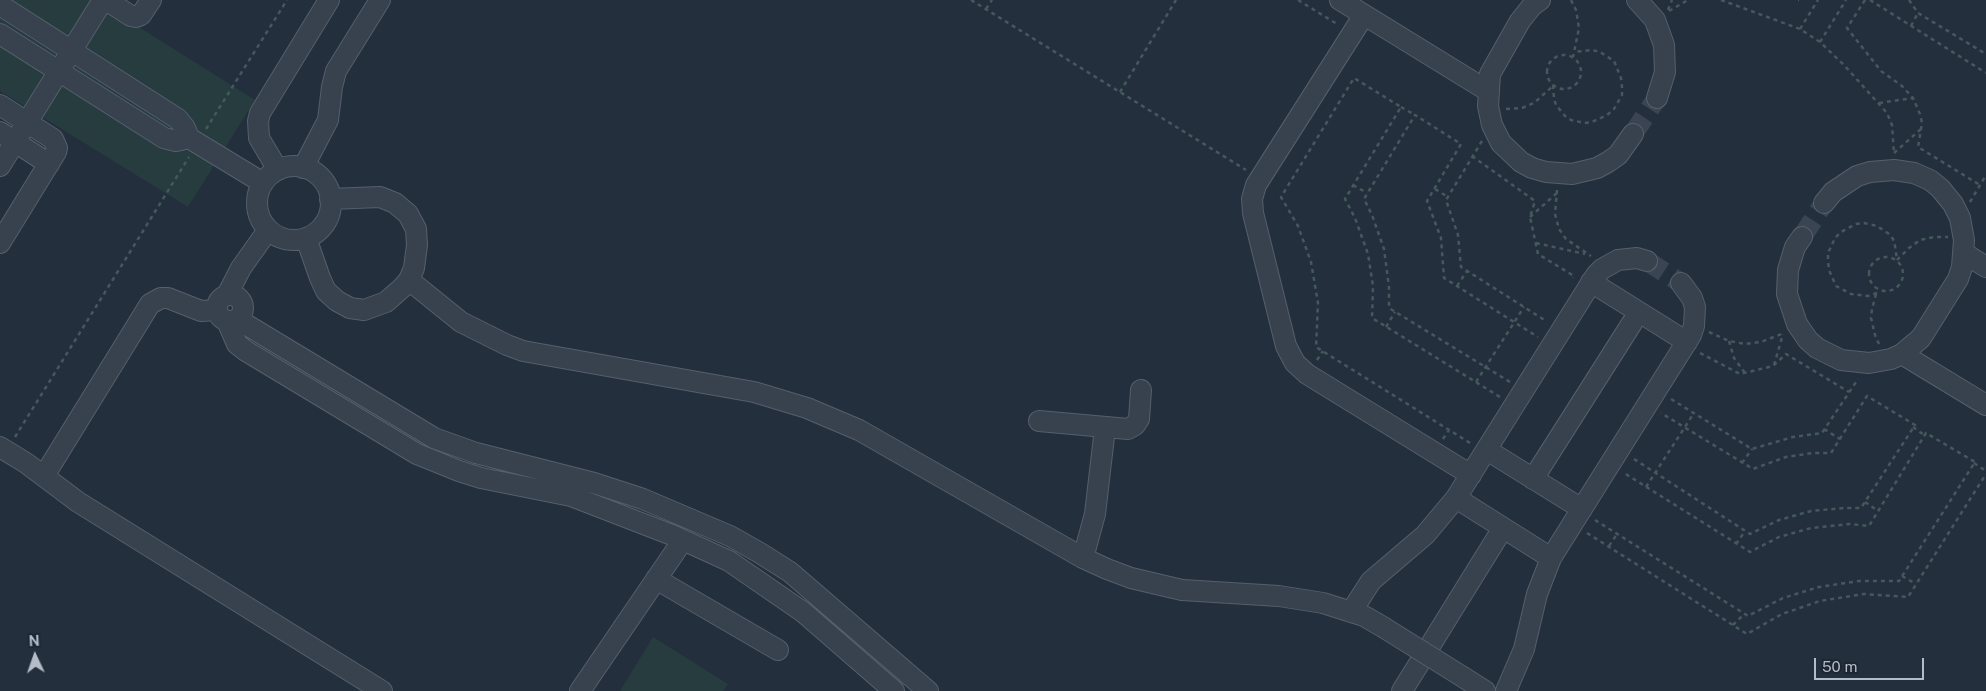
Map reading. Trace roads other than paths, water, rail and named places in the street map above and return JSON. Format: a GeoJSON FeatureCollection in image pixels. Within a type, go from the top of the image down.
{"type":"FeatureCollection","features":[{"type":"Feature","properties":{"kind":"lane"},"geometry":{"type":"LineString","coordinates":[[0,166],[8,137],[28,122],[104,0],[136,17],[142,15],[150,0]]}},
{"type":"Feature","properties":{"kind":"lane"},"geometry":{"type":"LineString","coordinates":[[270,177],[259,138],[258,121],[260,113],[329,0]]}},
{"type":"Feature","properties":{"kind":"lane"},"geometry":{"type":"LineString","coordinates":[[303,168],[328,120],[336,71],[380,0]]}},
{"type":"Feature","properties":{"kind":"lane"},"geometry":{"type":"LineString","coordinates":[[1340,0],[1488,99]]}},
{"type":"Feature","properties":{"kind":"lane"},"geometry":{"type":"LineString","coordinates":[[1540,0],[1532,6],[1520,21],[1490,74],[1488,99],[1494,131],[1510,153],[1521,162],[1558,183],[1597,168],[1618,154],[1633,134]]}},
{"type":"Feature","properties":{"kind":"lane"},"geometry":{"type":"LineString","coordinates":[[1636,0],[1655,20],[1664,45],[1665,72],[1657,98]]}},
{"type":"Feature","properties":{"kind":"lane"},"geometry":{"type":"LineString","coordinates":[[0,5],[178,118],[193,141]]}},
{"type":"Feature","properties":{"kind":"lane"},"geometry":{"type":"LineString","coordinates":[[1364,15],[1256,185],[1252,199],[1253,213],[1286,346],[1295,363],[1307,374],[1471,475]]}},
{"type":"Feature","properties":{"kind":"lane"},"geometry":{"type":"LineString","coordinates":[[0,34],[164,138],[176,141],[193,141],[270,177]]}},
{"type":"Feature","properties":{"kind":"lane"},"geometry":{"type":"LineString","coordinates":[[0,105],[28,122],[56,143],[56,152],[0,243]]}},
{"type":"Feature","properties":{"kind":"lane"},"geometry":{"type":"LineString","coordinates":[[8,137],[49,164]]}},
{"type":"Feature","properties":{"kind":"lane"},"geometry":{"type":"LineString","coordinates":[[1802,237],[1791,258],[1786,282],[1790,306],[1790,329],[1817,348],[1841,360],[1869,363],[1897,356],[1921,338],[1958,279],[1964,247],[1960,218],[1947,196],[1930,180],[1894,161],[1844,183],[1824,203]]}},
{"type":"Feature","properties":{"kind":"lane"},"geometry":{"type":"LineString","coordinates":[[290,167],[303,168],[318,176],[328,191],[330,207],[325,222],[314,234],[306,238],[290,240],[268,230],[259,216],[257,207],[259,191],[270,177],[290,167]]}},
{"type":"Feature","properties":{"kind":"lane"},"geometry":{"type":"LineString","coordinates":[[306,238],[326,291],[337,301],[350,308],[364,310],[386,302],[403,288],[409,280],[414,268],[417,245],[416,229],[408,214],[395,203],[380,197],[330,199]]}},
{"type":"Feature","properties":{"kind":"lane"},"geometry":{"type":"LineString","coordinates":[[268,230],[241,268],[227,311],[237,344],[246,351],[417,454],[481,478],[571,496],[719,556],[766,585],[803,612],[894,691]]}},
{"type":"Feature","properties":{"kind":"lane"},"geometry":{"type":"LineString","coordinates":[[1964,247],[1986,267]]}},
{"type":"Feature","properties":{"kind":"lane"},"geometry":{"type":"LineString","coordinates":[[1352,612],[1371,581],[1426,535],[1456,498],[1602,268],[1618,260],[1636,258],[1647,261]]}},
{"type":"Feature","properties":{"kind":"lane"},"geometry":{"type":"LineString","coordinates":[[409,280],[461,322],[507,346],[524,351],[754,392],[807,408],[859,430],[1083,558],[1132,578],[1182,590],[1279,596],[1323,603],[1352,612],[1383,627],[1485,691]]}},
{"type":"Feature","properties":{"kind":"lane"},"geometry":{"type":"LineString","coordinates":[[1592,282],[1693,347]]}},
{"type":"Feature","properties":{"kind":"lane"},"geometry":{"type":"LineString","coordinates":[[1506,691],[1521,657],[1541,581],[1551,558],[1582,517],[1693,347],[1695,307],[1692,298],[1681,283]]}},
{"type":"Feature","properties":{"kind":"lane"},"geometry":{"type":"LineString","coordinates":[[44,476],[150,304],[161,298],[168,298],[201,310],[227,311],[434,438],[476,453],[571,476],[643,499],[730,536],[790,572],[928,691]]}},
{"type":"Feature","properties":{"kind":"lane"},"geometry":{"type":"LineString","coordinates":[[1534,479],[1632,323]]}},
{"type":"Feature","properties":{"kind":"lane"},"geometry":{"type":"LineString","coordinates":[[1897,356],[1986,405]]}},
{"type":"Feature","properties":{"kind":"lane"},"geometry":{"type":"LineString","coordinates":[[1038,421],[1128,429],[1135,426],[1139,419],[1141,390]]}},
{"type":"Feature","properties":{"kind":"lane"},"geometry":{"type":"LineString","coordinates":[[1083,558],[1095,514],[1105,428]]}},
{"type":"Feature","properties":{"kind":"lane"},"geometry":{"type":"LineString","coordinates":[[3,449],[44,476],[78,502],[382,691]]}},
{"type":"Feature","properties":{"kind":"lane"},"geometry":{"type":"LineString","coordinates":[[1486,452],[1534,479],[1582,517]]}},
{"type":"Feature","properties":{"kind":"lane"},"geometry":{"type":"LineString","coordinates":[[1456,498],[1551,558]]}},
{"type":"Feature","properties":{"kind":"lane"},"geometry":{"type":"LineString","coordinates":[[633,520],[636,508],[643,499]]}},
{"type":"Feature","properties":{"kind":"lane"},"geometry":{"type":"LineString","coordinates":[[1402,691],[1503,528]]}},
{"type":"Feature","properties":{"kind":"lane"},"geometry":{"type":"LineString","coordinates":[[719,556],[727,548],[730,536]]}},
{"type":"Feature","properties":{"kind":"lane"},"geometry":{"type":"LineString","coordinates":[[580,691],[683,540]]}},
{"type":"Feature","properties":{"kind":"lane"},"geometry":{"type":"LineString","coordinates":[[656,579],[778,650]]}},
{"type":"Feature","properties":{"kind":"tunnel"},"geometry":{"type":"LineString","coordinates":[[1633,134],[1657,98]]}},
{"type":"Feature","properties":{"kind":"tunnel"},"geometry":{"type":"LineString","coordinates":[[1802,237],[1824,203]]}},
{"type":"Feature","properties":{"kind":"tunnel"},"geometry":{"type":"LineString","coordinates":[[1647,261],[1681,283]]}}]}
